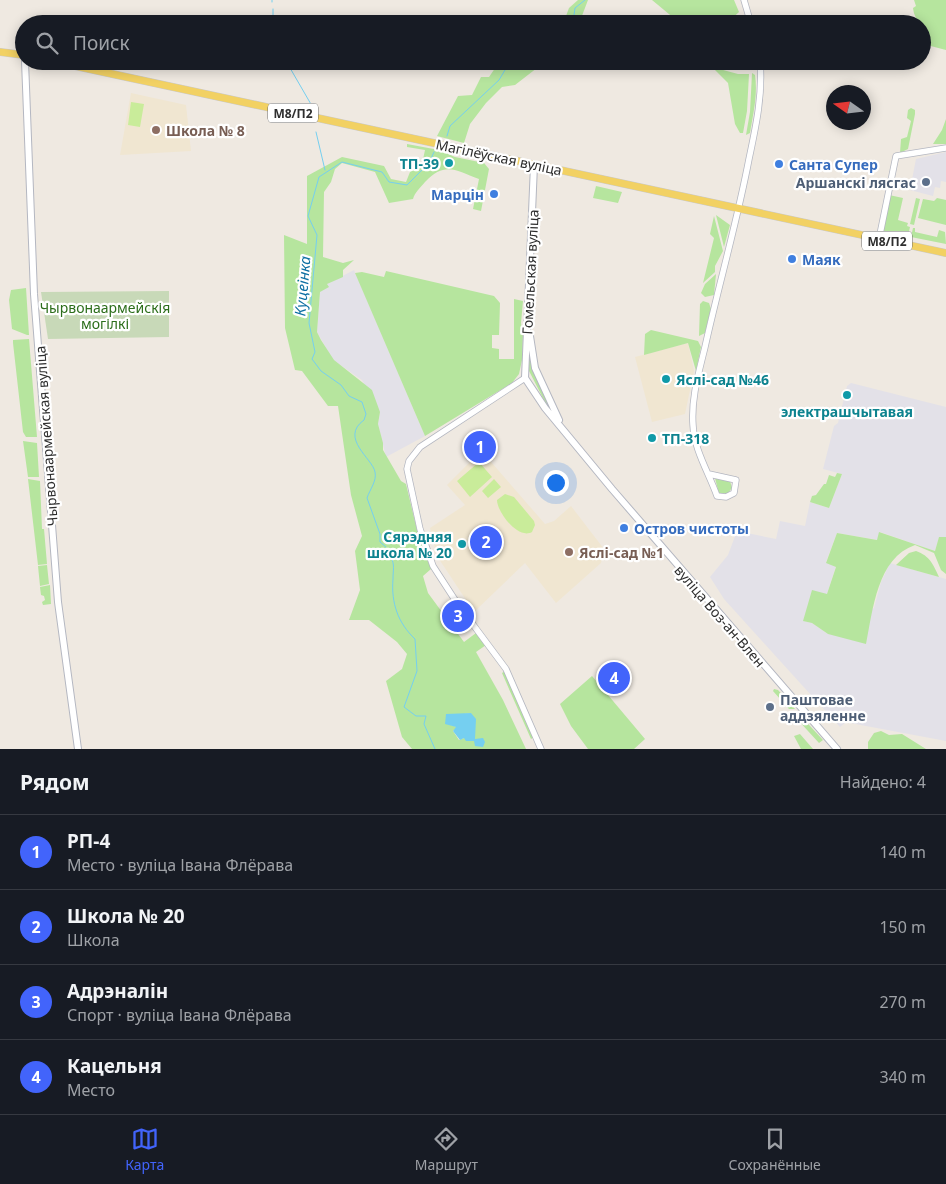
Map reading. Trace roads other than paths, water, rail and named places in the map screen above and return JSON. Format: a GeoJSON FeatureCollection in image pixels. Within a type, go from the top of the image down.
{"type":"FeatureCollection","features":[{"type":"Feature","properties":{"kind":"main road"},"geometry":{"type":"LineString","coordinates":[[0,52],[15,54]]}},
{"type":"Feature","properties":{"kind":"main road","name":"Чырвонаармейская вуліца"},"geometry":{"type":"LineString","coordinates":[[25,70],[34,294],[58,602],[78,749]]}},
{"type":"Feature","properties":{"kind":"main road","name":"Магілёўская вуліца"},"geometry":{"type":"LineString","coordinates":[[93,70],[946,253]]}},
{"type":"Feature","properties":{"kind":"main road","name":"Гомельская вуліца"},"geometry":{"type":"LineString","coordinates":[[525,378],[534,166]]}},
{"type":"Feature","properties":{"kind":"main road","name":"вуліца Воз-ан-Влен"},"geometry":{"type":"LineString","coordinates":[[528,318],[535,368],[566,434]]}},
{"type":"Feature","properties":{"kind":"main road","name":"вуліца Воз-ан-Влен"},"geometry":{"type":"LineString","coordinates":[[525,378],[566,434],[684,574],[838,749]]}},
{"type":"Feature","properties":{"kind":"street"},"geometry":{"type":"LineString","coordinates":[[744,0],[748,15]]}},
{"type":"Feature","properties":{"kind":"street"},"geometry":{"type":"LineString","coordinates":[[709,474],[736,480],[734,493],[726,497],[717,496],[696,445],[692,426],[693,403],[739,209],[759,106],[760,70]]}},
{"type":"Feature","properties":{"kind":"street"},"geometry":{"type":"LineString","coordinates":[[879,239],[896,156],[946,148]]}},
{"type":"Feature","properties":{"kind":"street"},"geometry":{"type":"LineString","coordinates":[[525,378],[420,446],[409,461],[407,469],[420,529],[433,566],[457,604],[506,669],[541,749]]}},
{"type":"Feature","properties":{"kind":"water"},"geometry":{"type":"Polygon","coordinates":[[[471,713],[476,719],[475,739],[483,738],[485,742],[483,747],[475,746],[474,741],[466,741],[464,738],[460,740],[453,731],[456,727],[445,724],[446,714],[471,713]]]}},
{"type":"Feature","properties":{"kind":"waterway","name":"Куцеінка"},"geometry":{"type":"LineString","coordinates":[[574,15],[575,8],[585,0]]}},
{"type":"Feature","properties":{"kind":"waterway"},"geometry":{"type":"LineString","coordinates":[[273,9],[273,15]]}},
{"type":"Feature","properties":{"kind":"waterway"},"geometry":{"type":"LineString","coordinates":[[291,70],[312,106]]}},
{"type":"Feature","properties":{"kind":"waterway","name":"Куцеінка"},"geometry":{"type":"LineString","coordinates":[[447,136],[450,126],[499,80],[505,70]]}},
{"type":"Feature","properties":{"kind":"waterway"},"geometry":{"type":"LineString","coordinates":[[316,132],[325,170]]}},
{"type":"Feature","properties":{"kind":"waterway","name":"Куцеінка"},"geometry":{"type":"LineString","coordinates":[[386,547],[380,542],[380,534],[367,498],[374,482],[375,472],[356,441],[357,427],[364,420],[366,414],[362,402],[349,396],[341,385],[321,371],[312,359],[315,352],[309,323],[317,235],[308,216],[319,177],[342,162],[382,172],[389,182],[407,185],[429,163],[434,152]]}},
{"type":"Feature","properties":{"kind":"waterway","name":"Куцеінка"},"geometry":{"type":"LineString","coordinates":[[391,557],[393,565],[393,596],[397,612],[404,626],[415,639],[417,671],[404,707],[416,716],[426,716],[424,724],[435,749]]}},
{"type":"Feature","properties":{"kind":"place","name":"Школа № 8"},"geometry":{"type":"Point","coordinates":[156,130]}},
{"type":"Feature","properties":{"kind":"place","name":"ТП-39"},"geometry":{"type":"Point","coordinates":[449,163]}},
{"type":"Feature","properties":{"kind":"place","name":"Санта Супер"},"geometry":{"type":"Point","coordinates":[779,164]}},
{"type":"Feature","properties":{"kind":"place","name":"Аршанскі лясгас"},"geometry":{"type":"Point","coordinates":[926,182]}},
{"type":"Feature","properties":{"kind":"place","name":"Марцін"},"geometry":{"type":"Point","coordinates":[494,194]}},
{"type":"Feature","properties":{"kind":"place","name":"Маяк"},"geometry":{"type":"Point","coordinates":[792,259]}},
{"type":"Feature","properties":{"kind":"place","name":"Яслі-сад №46"},"geometry":{"type":"Point","coordinates":[666,379]}},
{"type":"Feature","properties":{"kind":"place","name":"электрашчытавая"},"geometry":{"type":"Point","coordinates":[847,395]}},
{"type":"Feature","properties":{"kind":"place","name":"ТП-318"},"geometry":{"type":"Point","coordinates":[652,438]}},
{"type":"Feature","properties":{"kind":"place","name":"РП-4"},"geometry":{"type":"Point","coordinates":[480,447]}},
{"type":"Feature","properties":{"kind":"place","name":"Остров чистоты"},"geometry":{"type":"Point","coordinates":[624,528]}},
{"type":"Feature","properties":{"kind":"place","name":"Школа № 20"},"geometry":{"type":"Point","coordinates":[486,542]}},
{"type":"Feature","properties":{"kind":"place","name":"Сярэдняя школа № 20"},"geometry":{"type":"Point","coordinates":[462,544]}},
{"type":"Feature","properties":{"kind":"place","name":"Яслі-сад №1"},"geometry":{"type":"Point","coordinates":[569,552]}},
{"type":"Feature","properties":{"kind":"place","name":"Адрэналін"},"geometry":{"type":"Point","coordinates":[458,616]}},
{"type":"Feature","properties":{"kind":"place","name":"Кацельня"},"geometry":{"type":"Point","coordinates":[614,678]}},
{"type":"Feature","properties":{"kind":"place","name":"Паштовае аддзяленне"},"geometry":{"type":"Point","coordinates":[770,707]}},
{"type":"Feature","properties":{"kind":"park label","name":"Чырвонаармейскія могілкі"},"geometry":{"type":"Point","coordinates":[105,316]}}]}
